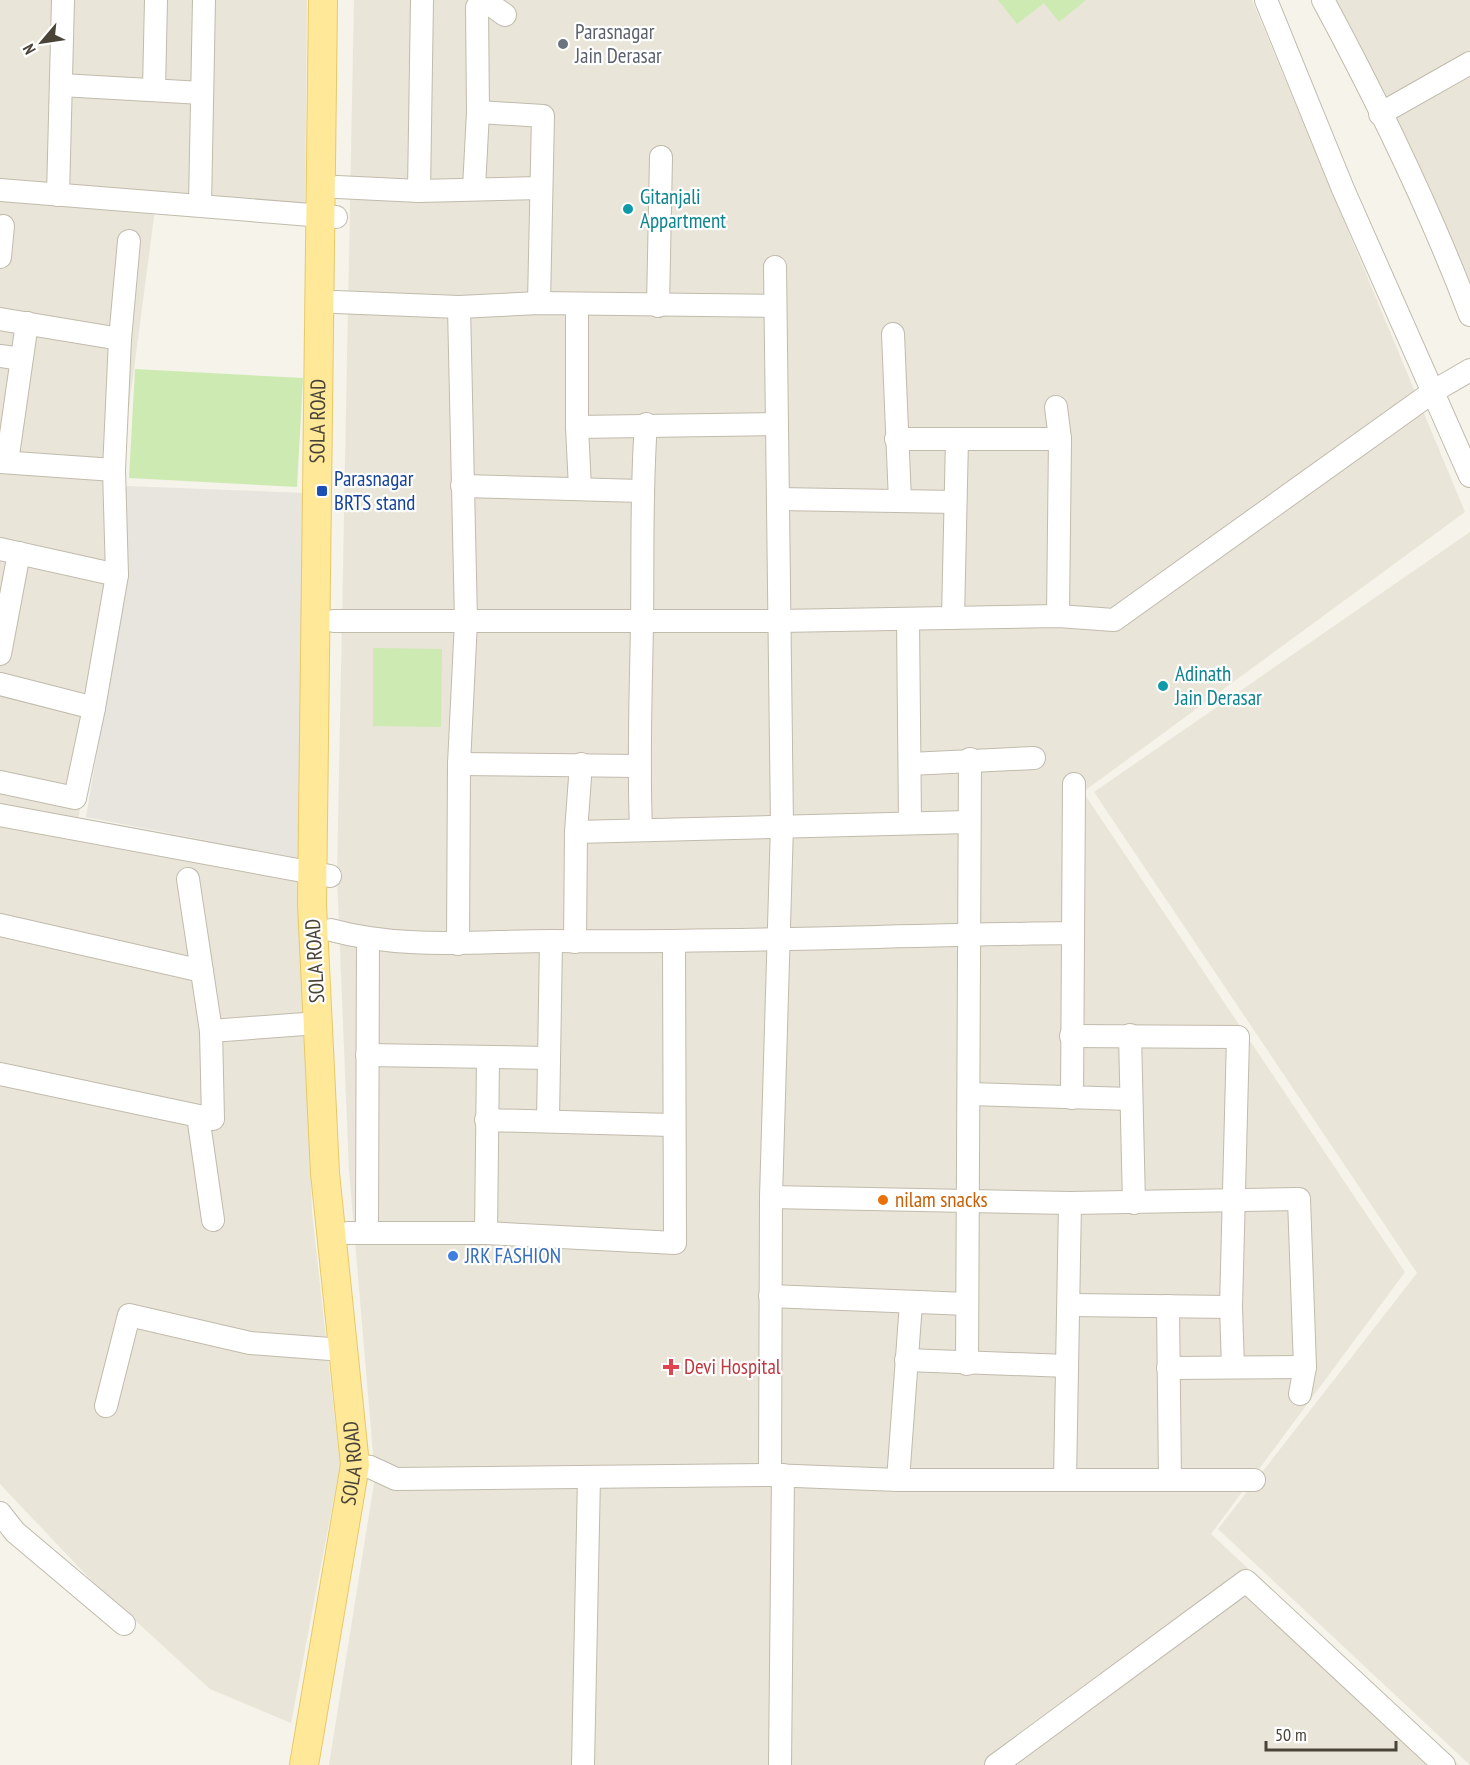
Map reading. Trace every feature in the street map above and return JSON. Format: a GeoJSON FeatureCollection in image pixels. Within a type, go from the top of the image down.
{"type":"FeatureCollection","features":[{"type":"Feature","properties":{"kind":"main road"},"geometry":{"type":"LineString","coordinates":[[323,0],[329,153]]}},
{"type":"Feature","properties":{"kind":"main road"},"geometry":{"type":"LineString","coordinates":[[329,153],[337,0]]}},
{"type":"Feature","properties":{"kind":"main road","name":"SOLA ROAD"},"geometry":{"type":"LineString","coordinates":[[320,1765],[363,1466],[357,1229],[342,1172],[331,930],[322,875],[334,621],[336,302],[328,217],[337,187],[329,153]]}},
{"type":"Feature","properties":{"kind":"main road","name":"SOLA ROAD"},"geometry":{"type":"LineString","coordinates":[[304,1765],[363,1466],[343,1350],[325,1173],[318,1023],[322,875],[329,153]]}},
{"type":"Feature","properties":{"kind":"street"},"geometry":{"type":"LineString","coordinates":[[58,195],[63,0]]}},
{"type":"Feature","properties":{"kind":"street"},"geometry":{"type":"LineString","coordinates":[[154,89],[156,0]]}},
{"type":"Feature","properties":{"kind":"street"},"geometry":{"type":"LineString","coordinates":[[200,205],[204,0]]}},
{"type":"Feature","properties":{"kind":"street"},"geometry":{"type":"LineString","coordinates":[[419,191],[422,0]]}},
{"type":"Feature","properties":{"kind":"street"},"geometry":{"type":"LineString","coordinates":[[1266,0],[1343,189],[1470,476]]}},
{"type":"Feature","properties":{"kind":"street"},"geometry":{"type":"LineString","coordinates":[[1323,0],[1444,248],[1470,315]]}},
{"type":"Feature","properties":{"kind":"street"},"geometry":{"type":"LineString","coordinates":[[474,188],[480,4],[505,15]]}},
{"type":"Feature","properties":{"kind":"street"},"geometry":{"type":"LineString","coordinates":[[1380,114],[1470,63]]}},
{"type":"Feature","properties":{"kind":"street"},"geometry":{"type":"LineString","coordinates":[[61,85],[202,93]]}},
{"type":"Feature","properties":{"kind":"street"},"geometry":{"type":"LineString","coordinates":[[478,112],[543,116],[538,303]]}},
{"type":"Feature","properties":{"kind":"street"},"geometry":{"type":"LineString","coordinates":[[658,306],[661,157]]}},
{"type":"Feature","properties":{"kind":"street"},"geometry":{"type":"LineString","coordinates":[[337,187],[419,191],[542,188]]}},
{"type":"Feature","properties":{"kind":"street"},"geometry":{"type":"LineString","coordinates":[[0,190],[328,217]]}},
{"type":"Feature","properties":{"kind":"street"},"geometry":{"type":"LineString","coordinates":[[0,257],[3,226]]}},
{"type":"Feature","properties":{"kind":"street"},"geometry":{"type":"LineString","coordinates":[[0,782],[75,798],[94,708],[117,574],[114,470],[120,339],[129,241]]}},
{"type":"Feature","properties":{"kind":"street"},"geometry":{"type":"LineString","coordinates":[[775,267],[782,825],[777,940],[770,1296],[776,1475],[780,1765]]}},
{"type":"Feature","properties":{"kind":"street"},"geometry":{"type":"LineString","coordinates":[[336,302],[459,307],[538,303],[775,306]]}},
{"type":"Feature","properties":{"kind":"street"},"geometry":{"type":"LineString","coordinates":[[577,305],[577,427],[580,488]]}},
{"type":"Feature","properties":{"kind":"street"},"geometry":{"type":"LineString","coordinates":[[458,944],[459,764],[466,621],[459,307]]}},
{"type":"Feature","properties":{"kind":"street"},"geometry":{"type":"LineString","coordinates":[[0,319],[120,339]]}},
{"type":"Feature","properties":{"kind":"street"},"geometry":{"type":"LineString","coordinates":[[27,323],[10,357],[3,462],[114,470]]}},
{"type":"Feature","properties":{"kind":"street"},"geometry":{"type":"LineString","coordinates":[[893,333],[900,501]]}},
{"type":"Feature","properties":{"kind":"street"},"geometry":{"type":"LineString","coordinates":[[334,621],[780,621],[1058,616],[1113,620],[1434,391],[1470,370]]}},
{"type":"Feature","properties":{"kind":"street"},"geometry":{"type":"LineString","coordinates":[[1056,407],[1060,439],[1058,616]]}},
{"type":"Feature","properties":{"kind":"street"},"geometry":{"type":"LineString","coordinates":[[577,427],[646,424],[776,424]]}},
{"type":"Feature","properties":{"kind":"street"},"geometry":{"type":"LineString","coordinates":[[641,828],[638,766],[642,621],[641,491],[646,424]]}},
{"type":"Feature","properties":{"kind":"street"},"geometry":{"type":"LineString","coordinates":[[896,439],[1060,439]]}},
{"type":"Feature","properties":{"kind":"street"},"geometry":{"type":"LineString","coordinates":[[953,618],[957,439]]}},
{"type":"Feature","properties":{"kind":"street"},"geometry":{"type":"LineString","coordinates":[[462,486],[641,491]]}},
{"type":"Feature","properties":{"kind":"street"},"geometry":{"type":"LineString","coordinates":[[778,499],[956,502]]}},
{"type":"Feature","properties":{"kind":"street"},"geometry":{"type":"LineString","coordinates":[[0,650],[9,551],[117,574]]}},
{"type":"Feature","properties":{"kind":"street"},"geometry":{"type":"LineString","coordinates":[[908,619],[910,821]]}},
{"type":"Feature","properties":{"kind":"street"},"geometry":{"type":"LineString","coordinates":[[0,684],[94,708]]}},
{"type":"Feature","properties":{"kind":"street"},"geometry":{"type":"LineString","coordinates":[[910,764],[970,759],[1034,758]]}},
{"type":"Feature","properties":{"kind":"street"},"geometry":{"type":"LineString","coordinates":[[967,1364],[970,759]]}},
{"type":"Feature","properties":{"kind":"street"},"geometry":{"type":"LineString","coordinates":[[459,764],[638,766]]}},
{"type":"Feature","properties":{"kind":"street"},"geometry":{"type":"LineString","coordinates":[[575,942],[576,832],[581,764]]}},
{"type":"Feature","properties":{"kind":"street"},"geometry":{"type":"LineString","coordinates":[[1072,1098],[1074,784]]}},
{"type":"Feature","properties":{"kind":"street"},"geometry":{"type":"LineString","coordinates":[[0,815],[322,875]]}},
{"type":"Feature","properties":{"kind":"street"},"geometry":{"type":"LineString","coordinates":[[576,832],[641,828],[910,821],[969,822]]}},
{"type":"Feature","properties":{"kind":"street"},"geometry":{"type":"LineString","coordinates":[[0,1074],[213,1119],[211,1031],[188,879]]}},
{"type":"Feature","properties":{"kind":"street"},"geometry":{"type":"LineString","coordinates":[[0,925],[202,971]]}},
{"type":"Feature","properties":{"kind":"street"},"geometry":{"type":"LineString","coordinates":[[331,930],[369,940],[458,944],[551,941],[674,942],[1072,933]]}},
{"type":"Feature","properties":{"kind":"street"},"geometry":{"type":"LineString","coordinates":[[369,940],[367,1055],[357,1229],[675,1243],[672,1125],[674,942]]}},
{"type":"Feature","properties":{"kind":"street"},"geometry":{"type":"LineString","coordinates":[[548,1121],[551,941]]}},
{"type":"Feature","properties":{"kind":"street"},"geometry":{"type":"LineString","coordinates":[[211,1031],[318,1023]]}},
{"type":"Feature","properties":{"kind":"street"},"geometry":{"type":"LineString","coordinates":[[1130,1035],[1134,1203]]}},
{"type":"Feature","properties":{"kind":"street"},"geometry":{"type":"LineString","coordinates":[[1071,1036],[1239,1037],[1231,1307],[1233,1367]]}},
{"type":"Feature","properties":{"kind":"street"},"geometry":{"type":"LineString","coordinates":[[367,1055],[488,1059],[548,1058]]}},
{"type":"Feature","properties":{"kind":"street"},"geometry":{"type":"LineString","coordinates":[[486,1233],[488,1059]]}},
{"type":"Feature","properties":{"kind":"street"},"geometry":{"type":"LineString","coordinates":[[970,1094],[1131,1099]]}},
{"type":"Feature","properties":{"kind":"street"},"geometry":{"type":"LineString","coordinates":[[198,1116],[213,1220]]}},
{"type":"Feature","properties":{"kind":"street"},"geometry":{"type":"LineString","coordinates":[[486,1120],[672,1125]]}},
{"type":"Feature","properties":{"kind":"street"},"geometry":{"type":"LineString","coordinates":[[771,1197],[1070,1203],[1299,1199],[1305,1367],[1300,1394]]}},
{"type":"Feature","properties":{"kind":"street"},"geometry":{"type":"LineString","coordinates":[[1065,1480],[1070,1305],[1070,1203]]}},
{"type":"Feature","properties":{"kind":"street"},"geometry":{"type":"LineString","coordinates":[[770,1296],[968,1304]]}},
{"type":"Feature","properties":{"kind":"street"},"geometry":{"type":"LineString","coordinates":[[898,1480],[910,1303]]}},
{"type":"Feature","properties":{"kind":"street"},"geometry":{"type":"LineString","coordinates":[[1070,1305],[1231,1307]]}},
{"type":"Feature","properties":{"kind":"street"},"geometry":{"type":"LineString","coordinates":[[1168,1306],[1170,1480]]}},
{"type":"Feature","properties":{"kind":"street"},"geometry":{"type":"LineString","coordinates":[[106,1406],[129,1315],[250,1343],[343,1350]]}},
{"type":"Feature","properties":{"kind":"street"},"geometry":{"type":"LineString","coordinates":[[906,1360],[1067,1366]]}},
{"type":"Feature","properties":{"kind":"street"},"geometry":{"type":"LineString","coordinates":[[1168,1368],[1305,1367]]}},
{"type":"Feature","properties":{"kind":"street"},"geometry":{"type":"LineString","coordinates":[[363,1466],[396,1479],[776,1475],[898,1480],[1254,1480]]}},
{"type":"Feature","properties":{"kind":"street"},"geometry":{"type":"LineString","coordinates":[[583,1765],[589,1477]]}},
{"type":"Feature","properties":{"kind":"street"},"geometry":{"type":"LineString","coordinates":[[0,1514],[15,1532],[124,1624]]}},
{"type":"Feature","properties":{"kind":"street"},"geometry":{"type":"LineString","coordinates":[[996,1765],[1246,1581],[1444,1765]]}},
{"type":"Feature","properties":{"kind":"shaded area"},"geometry":{"type":"Polygon","coordinates":[[[0,0],[307,0],[305,210],[0,185],[0,0]]]}},
{"type":"Feature","properties":{"kind":"shaded area"},"geometry":{"type":"Polygon","coordinates":[[[354,0],[1252,0],[1465,512],[1083,792],[1405,1272],[1211,1534],[1459,1765],[329,1765],[375,1477],[349,1170],[337,877],[354,0]]]}},
{"type":"Feature","properties":{"kind":"shaded area"},"geometry":{"type":"Polygon","coordinates":[[[1333,0],[1470,0],[1470,289],[1453,242],[1333,0]]]}},
{"type":"Feature","properties":{"kind":"shaded area"},"geometry":{"type":"Polygon","coordinates":[[[0,197],[155,209],[121,468],[121,577],[78,821],[0,807],[0,197]]]}},
{"type":"Feature","properties":{"kind":"shaded area"},"geometry":{"type":"Polygon","coordinates":[[[125,486],[305,493],[302,859],[86,817],[127,576],[125,486]]]}},
{"type":"Feature","properties":{"kind":"shaded area"},"geometry":{"type":"Polygon","coordinates":[[[1470,532],[1470,1765],[1218,1529],[1417,1273],[1094,792],[1470,532]]]}},
{"type":"Feature","properties":{"kind":"shaded area"},"geometry":{"type":"Polygon","coordinates":[[[0,820],[301,879],[312,1212],[340,1466],[291,1723],[210,1689],[90,1579],[0,1484],[0,820]]]}},
{"type":"Feature","properties":{"kind":"green space"},"geometry":{"type":"Polygon","coordinates":[[[998,0],[1086,0],[1059,22],[1044,3],[1017,24],[998,0]]]}},
{"type":"Feature","properties":{"kind":"green space"},"geometry":{"type":"Polygon","coordinates":[[[135,369],[303,378],[297,487],[129,478],[135,369]]]}},
{"type":"Feature","properties":{"kind":"green space"},"geometry":{"type":"Polygon","coordinates":[[[373,648],[442,649],[441,727],[373,726],[373,648]]]}},
{"type":"Feature","properties":{"kind":"place","name":"Parasnagar Jain Derasar"},"geometry":{"type":"Point","coordinates":[563,44]}},
{"type":"Feature","properties":{"kind":"place","name":"Gitanjali Appartment"},"geometry":{"type":"Point","coordinates":[628,209]}},
{"type":"Feature","properties":{"kind":"place","name":"Parasnagar BRTS stand"},"geometry":{"type":"Point","coordinates":[322,491]}},
{"type":"Feature","properties":{"kind":"place","name":"Adinath Jain Derasar"},"geometry":{"type":"Point","coordinates":[1163,686]}},
{"type":"Feature","properties":{"kind":"place","name":"nilam snacks"},"geometry":{"type":"Point","coordinates":[883,1200]}},
{"type":"Feature","properties":{"kind":"place","name":"JRK FASHION"},"geometry":{"type":"Point","coordinates":[453,1256]}},
{"type":"Feature","properties":{"kind":"place","name":"Devi Hospital"},"geometry":{"type":"Point","coordinates":[671,1367]}}]}
